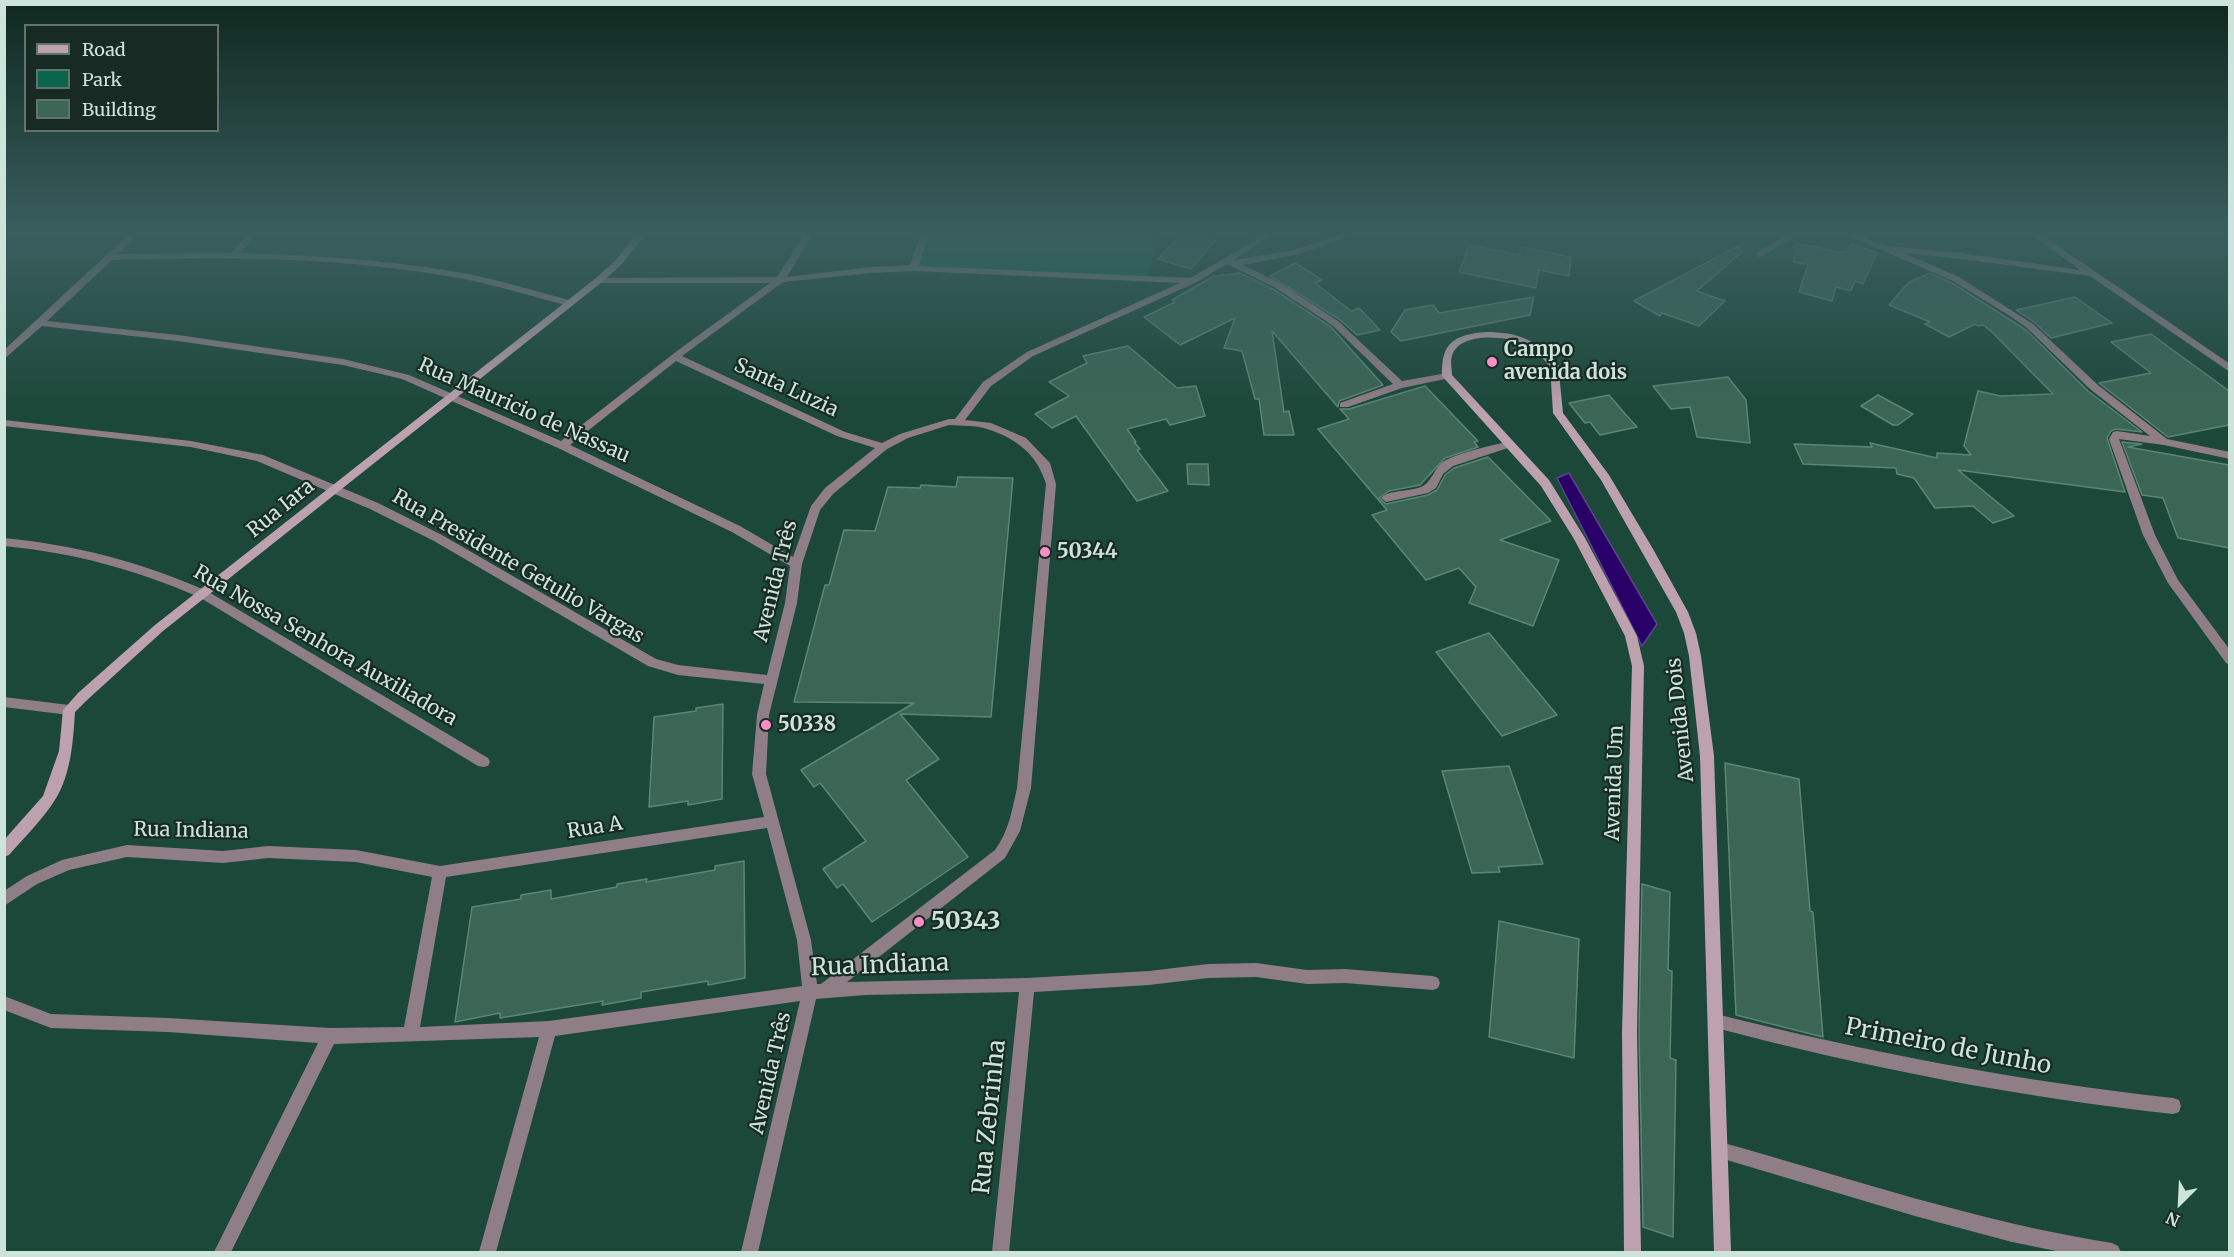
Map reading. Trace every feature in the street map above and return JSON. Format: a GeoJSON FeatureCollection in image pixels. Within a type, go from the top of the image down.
{"type":"FeatureCollection","features":[{"type":"Feature","properties":{"kind":"street"},"geometry":{"type":"LineString","coordinates":[[4,356],[72,294]]}},
{"type":"Feature","properties":{"kind":"street"},"geometry":{"type":"LineString","coordinates":[[534,294],[570,303]]}},
{"type":"Feature","properties":{"kind":"street","name":"Rua Iara"},"geometry":{"type":"LineString","coordinates":[[69,710],[159,628],[582,294]]}},
{"type":"Feature","properties":{"kind":"street"},"geometry":{"type":"LineString","coordinates":[[562,446],[675,357],[761,294]]}},
{"type":"Feature","properties":{"kind":"street"},"geometry":{"type":"LineString","coordinates":[[958,422],[987,384],[1030,354],[1164,294]]}},
{"type":"Feature","properties":{"kind":"street"},"geometry":{"type":"LineString","coordinates":[[1290,294],[1335,323],[1400,385]]}},
{"type":"Feature","properties":{"kind":"street"},"geometry":{"type":"LineString","coordinates":[[1980,294],[2030,326],[2094,387],[2164,442]]}},
{"type":"Feature","properties":{"kind":"street"},"geometry":{"type":"LineString","coordinates":[[2120,294],[2229,369]]}},
{"type":"Feature","properties":{"kind":"street","name":"Rua Mauricio de Nassau"},"geometry":{"type":"LineString","coordinates":[[40,323],[178,338],[343,362],[405,377],[562,446],[736,529],[796,564]]}},
{"type":"Feature","properties":{"kind":"street","name":"Avenida Dois"},"geometry":{"type":"LineString","coordinates":[[1447,376],[1449,352],[1456,344],[1481,336],[1499,335],[1530,343],[1555,365],[1558,413],[1605,478],[1647,549],[1686,623],[1695,656],[1707,756],[1723,1252]]}},
{"type":"Feature","properties":{"kind":"street","name":"Santa Luzia"},"geometry":{"type":"LineString","coordinates":[[675,357],[842,434],[883,447]]}},
{"type":"Feature","properties":{"kind":"street"},"geometry":{"type":"LineString","coordinates":[[1344,405],[1400,385],[1447,376]]}},
{"type":"Feature","properties":{"kind":"street","name":"Avenida Um"},"geometry":{"type":"LineString","coordinates":[[1447,376],[1545,483],[1579,538],[1631,636],[1638,666],[1632,856],[1629,1135],[1632,1252]]}},
{"type":"Feature","properties":{"kind":"street","name":"Avenida Três"},"geometry":{"type":"LineString","coordinates":[[750,1252],[817,991],[809,970],[804,940],[759,774],[760,739],[771,680],[791,603],[796,564],[815,508],[850,472],[883,447],[904,436],[936,425],[958,422],[987,425],[1022,441],[1046,466],[1050,475],[1052,494],[1025,776],[1016,822],[1007,846],[1000,854],[817,991]]}},
{"type":"Feature","properties":{"kind":"street","name":"Rua Presidente Getulio Vargas"},"geometry":{"type":"LineString","coordinates":[[4,423],[191,444],[259,458],[374,506],[438,538],[652,663],[678,670],[771,680]]}},
{"type":"Feature","properties":{"kind":"street"},"geometry":{"type":"LineString","coordinates":[[2229,456],[2117,434],[2114,439],[2150,535],[2174,583],[2229,660]]}},
{"type":"Feature","properties":{"kind":"street"},"geometry":{"type":"LineString","coordinates":[[1386,498],[1424,490],[1432,485],[1439,472],[1449,463],[1510,444]]}},
{"type":"Feature","properties":{"kind":"street","name":"Rua Nossa Senhora Auxiliadora"},"geometry":{"type":"LineString","coordinates":[[4,542],[40,545],[116,559],[158,573],[203,594],[483,762]]}},
{"type":"Feature","properties":{"kind":"street"},"geometry":{"type":"LineString","coordinates":[[4,702],[69,710],[66,751],[48,801],[4,851]]}},
{"type":"Feature","properties":{"kind":"street","name":"Rua A"},"geometry":{"type":"LineString","coordinates":[[423,867],[440,872],[773,821]]}},
{"type":"Feature","properties":{"kind":"street","name":"Rua Indiana"},"geometry":{"type":"LineString","coordinates":[[4,900],[33,880],[67,864],[127,851],[223,857],[268,852],[311,853],[356,856],[423,867]]}},
{"type":"Feature","properties":{"kind":"street"},"geometry":{"type":"LineString","coordinates":[[411,1033],[440,872]]}},
{"type":"Feature","properties":{"kind":"street","name":"Rua Indiana"},"geometry":{"type":"LineString","coordinates":[[4,1003],[51,1021],[168,1024],[330,1036],[549,1029],[817,991],[1027,985],[1149,978],[1208,971],[1256,970],[1307,977],[1345,976],[1433,983]]}},
{"type":"Feature","properties":{"kind":"street","name":"Rua Zebrinha"},"geometry":{"type":"LineString","coordinates":[[1001,1252],[1027,985]]}},
{"type":"Feature","properties":{"kind":"street","name":"Primeiro de Junho"},"geometry":{"type":"LineString","coordinates":[[1716,1021],[1941,1072],[2041,1090],[2173,1106]]}},
{"type":"Feature","properties":{"kind":"street"},"geometry":{"type":"LineString","coordinates":[[488,1252],[549,1029]]}},
{"type":"Feature","properties":{"kind":"street"},"geometry":{"type":"LineString","coordinates":[[222,1252],[330,1036]]}},
{"type":"Feature","properties":{"kind":"street"},"geometry":{"type":"LineString","coordinates":[[1720,1150],[1797,1170],[1938,1214],[2076,1248],[2112,1252]]}},
{"type":"Feature","properties":{"kind":"shaded area"},"geometry":{"type":"Polygon","coordinates":[[[1569,473],[1657,624],[1642,646],[1557,478],[1569,473]]]}},
{"type":"Feature","properties":{"kind":"building"},"geometry":{"type":"Polygon","coordinates":[[[1183,294],[1280,294],[1331,327],[1383,385],[1339,401],[1338,407],[1272,331],[1284,412],[1289,411],[1294,435],[1264,435],[1259,399],[1255,399],[1242,351],[1224,348],[1235,318],[1180,345],[1144,317],[1175,302],[1172,300],[1183,294]]]}},
{"type":"Feature","properties":{"kind":"building"},"geometry":{"type":"Polygon","coordinates":[[[1298,294],[1329,294],[1351,311],[1359,308],[1380,330],[1357,335],[1339,319],[1298,294]]]}},
{"type":"Feature","properties":{"kind":"building"},"geometry":{"type":"Polygon","coordinates":[[[1648,294],[1704,294],[1725,301],[1699,326],[1662,313],[1660,316],[1634,301],[1648,294]]]}},
{"type":"Feature","properties":{"kind":"building"},"geometry":{"type":"Polygon","coordinates":[[[1805,294],[1834,294],[1832,301],[1805,294]]]}},
{"type":"Feature","properties":{"kind":"building"},"geometry":{"type":"Polygon","coordinates":[[[1899,294],[1969,294],[2026,330],[2088,391],[2142,432],[2116,429],[2111,431],[2107,438],[2125,492],[1958,470],[2014,516],[1993,523],[1973,506],[1935,508],[1914,478],[1897,474],[1896,468],[1803,464],[1794,444],[1872,447],[1870,443],[1937,458],[1937,453],[1971,455],[1964,446],[1978,391],[2001,396],[2053,394],[1983,325],[1975,324],[1949,337],[1925,324],[1930,322],[1889,305],[1899,294]]]}},
{"type":"Feature","properties":{"kind":"building"},"geometry":{"type":"Polygon","coordinates":[[[1534,297],[1530,315],[1401,341],[1391,332],[1405,310],[1433,305],[1439,313],[1534,297]]]}},
{"type":"Feature","properties":{"kind":"building"},"geometry":{"type":"Polygon","coordinates":[[[2075,297],[2112,323],[2051,338],[2034,322],[2016,310],[2075,297]]]}},
{"type":"Feature","properties":{"kind":"building"},"geometry":{"type":"Polygon","coordinates":[[[2151,334],[2229,391],[2229,425],[2168,437],[2099,383],[2151,373],[2111,342],[2151,334]]]}},
{"type":"Feature","properties":{"kind":"building"},"geometry":{"type":"Polygon","coordinates":[[[1128,346],[1177,388],[1196,386],[1205,416],[1170,425],[1166,419],[1127,429],[1140,449],[1137,450],[1168,491],[1137,501],[1076,416],[1052,428],[1035,414],[1069,396],[1049,382],[1087,363],[1083,356],[1128,346]]]}},
{"type":"Feature","properties":{"kind":"building"},"geometry":{"type":"Polygon","coordinates":[[[1728,377],[1746,400],[1750,443],[1697,437],[1690,407],[1671,409],[1653,386],[1728,377]]]}},
{"type":"Feature","properties":{"kind":"building"},"geometry":{"type":"Polygon","coordinates":[[[1425,386],[1478,441],[1474,442],[1478,447],[1445,458],[1420,485],[1389,491],[1379,498],[1386,504],[1428,495],[1437,490],[1445,475],[1454,468],[1488,457],[1551,521],[1500,540],[1559,560],[1533,626],[1469,603],[1476,587],[1459,568],[1426,580],[1372,515],[1387,510],[1318,429],[1349,419],[1340,409],[1349,409],[1425,386]]]}},
{"type":"Feature","properties":{"kind":"building"},"geometry":{"type":"Polygon","coordinates":[[[1609,395],[1637,427],[1600,435],[1590,422],[1585,423],[1569,403],[1609,395]]]}},
{"type":"Feature","properties":{"kind":"building"},"geometry":{"type":"Polygon","coordinates":[[[1878,395],[1913,414],[1898,425],[1893,425],[1861,406],[1878,395]]]}},
{"type":"Feature","properties":{"kind":"building"},"geometry":{"type":"Polygon","coordinates":[[[2122,442],[2142,444],[2128,447],[2229,465],[2229,548],[2178,538],[2163,498],[2142,495],[2122,442]]]}},
{"type":"Feature","properties":{"kind":"building"},"geometry":{"type":"Polygon","coordinates":[[[1187,464],[1208,464],[1209,485],[1188,484],[1187,464]]]}},
{"type":"Feature","properties":{"kind":"building"},"geometry":{"type":"Polygon","coordinates":[[[958,477],[1013,478],[991,717],[900,714],[939,759],[906,780],[968,857],[872,922],[843,884],[837,888],[823,869],[866,841],[820,783],[814,787],[801,770],[914,703],[794,702],[825,585],[829,585],[844,530],[875,531],[888,487],[920,488],[921,485],[956,487],[958,477]]]}},
{"type":"Feature","properties":{"kind":"building"},"geometry":{"type":"Polygon","coordinates":[[[1489,633],[1557,715],[1502,736],[1436,652],[1489,633]]]}},
{"type":"Feature","properties":{"kind":"building"},"geometry":{"type":"Polygon","coordinates":[[[723,704],[722,799],[688,805],[688,801],[649,807],[654,717],[696,711],[696,708],[723,704]]]}},
{"type":"Feature","properties":{"kind":"building"},"geometry":{"type":"Polygon","coordinates":[[[1725,763],[1799,779],[1823,1037],[1736,1015],[1725,763]]]}},
{"type":"Feature","properties":{"kind":"building"},"geometry":{"type":"Polygon","coordinates":[[[1509,766],[1543,864],[1498,867],[1500,872],[1472,873],[1442,771],[1509,766]]]}},
{"type":"Feature","properties":{"kind":"building"},"geometry":{"type":"Polygon","coordinates":[[[744,861],[745,978],[708,985],[708,981],[641,992],[641,998],[602,1005],[603,1001],[500,1018],[500,1013],[455,1022],[472,907],[521,899],[521,895],[551,890],[551,899],[617,887],[617,884],[647,879],[646,882],[715,870],[715,866],[744,861]]]}},
{"type":"Feature","properties":{"kind":"building"},"geometry":{"type":"Polygon","coordinates":[[[1642,884],[1670,892],[1668,970],[1672,971],[1670,1058],[1676,1060],[1673,1237],[1643,1227],[1639,1032],[1642,884]]]}},
{"type":"Feature","properties":{"kind":"building"},"geometry":{"type":"Polygon","coordinates":[[[1499,921],[1579,939],[1574,1058],[1489,1037],[1499,921]]]}},
{"type":"Feature","properties":{"kind":"place","name":"Campo avenida dois"},"geometry":{"type":"Point","coordinates":[1492,362]}},
{"type":"Feature","properties":{"kind":"place","name":"50344"},"geometry":{"type":"Point","coordinates":[1045,552]}},
{"type":"Feature","properties":{"kind":"place","name":"50338"},"geometry":{"type":"Point","coordinates":[766,725]}},
{"type":"Feature","properties":{"kind":"place","name":"50343"},"geometry":{"type":"Point","coordinates":[919,922]}}]}
